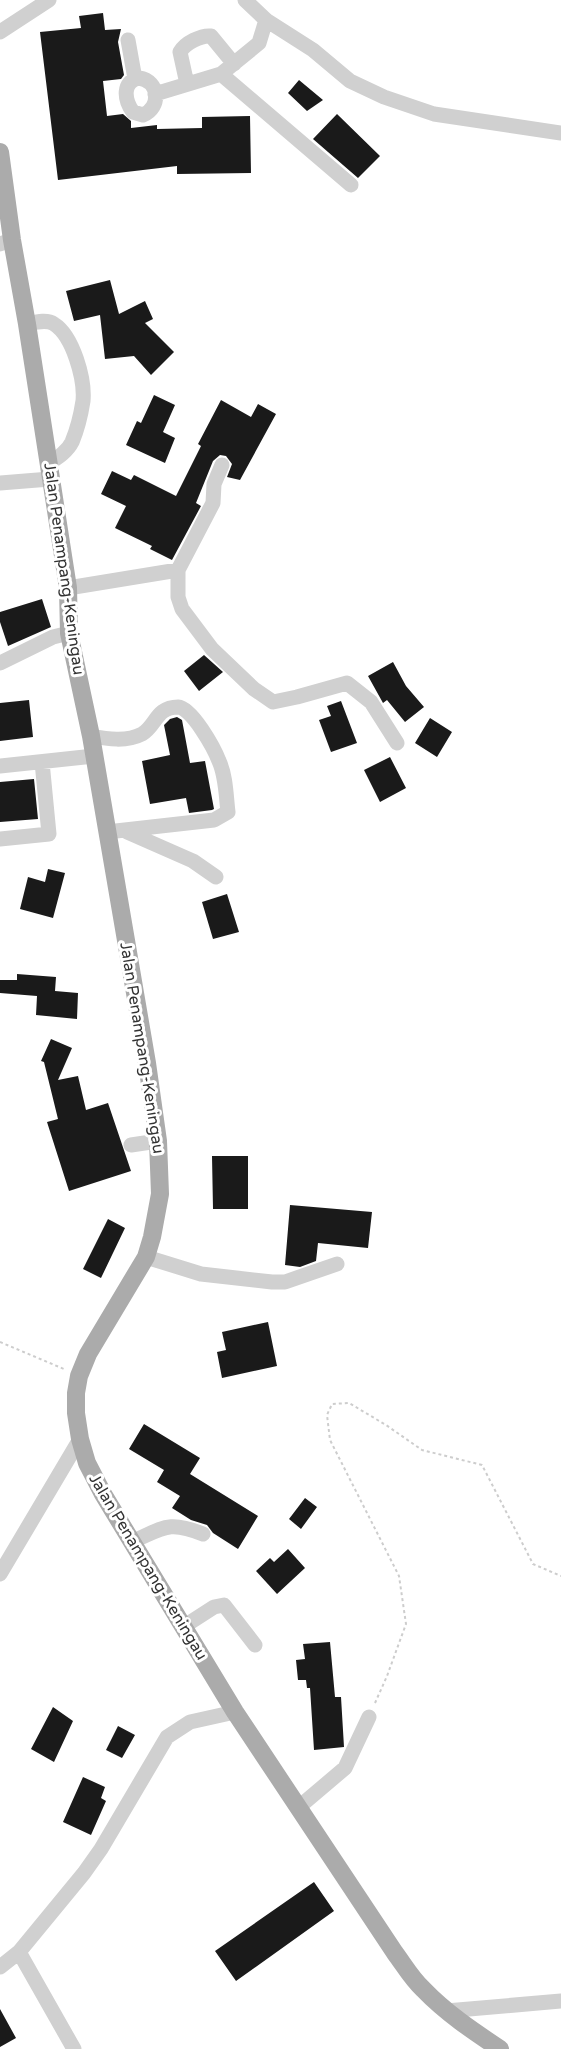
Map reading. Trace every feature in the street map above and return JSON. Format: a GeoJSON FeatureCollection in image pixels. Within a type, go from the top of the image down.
{"type":"FeatureCollection","features":[{"type":"Feature","properties":{"kind":"main road","name":"Jalan Penampang-Keningau"},"geometry":{"type":"LineString","coordinates":[[0,152],[6,242],[27,324],[68,588],[69,633],[91,736],[93,756],[116,832],[159,1141],[160,1194],[152,1237],[146,1257],[88,1354],[80,1376],[76,1393],[80,1439],[87,1463],[131,1542],[235,1712],[395,1953],[422,1988],[446,2011],[500,2049]]}},
{"type":"Feature","properties":{"kind":"street"},"geometry":{"type":"LineString","coordinates":[[0,32],[50,0]]}},
{"type":"Feature","properties":{"kind":"street"},"geometry":{"type":"LineString","coordinates":[[245,0],[266,20],[313,50],[350,81],[384,96],[434,114],[561,133]]}},
{"type":"Feature","properties":{"kind":"street"},"geometry":{"type":"LineString","coordinates":[[155,94],[221,74],[259,43],[266,20]]}},
{"type":"Feature","properties":{"kind":"street"},"geometry":{"type":"LineString","coordinates":[[187,84],[180,51],[182,47],[203,36],[211,36],[234,64]]}},
{"type":"Feature","properties":{"kind":"street"},"geometry":{"type":"LineString","coordinates":[[128,40],[135,79]]}},
{"type":"Feature","properties":{"kind":"street"},"geometry":{"type":"LineString","coordinates":[[221,74],[351,184]]}},
{"type":"Feature","properties":{"kind":"street"},"geometry":{"type":"LineString","coordinates":[[135,79],[149,81],[155,94],[154,104],[143,115],[133,112],[126,94],[128,84],[135,79]]}},
{"type":"Feature","properties":{"kind":"street"},"geometry":{"type":"LineString","coordinates":[[0,483],[49,472],[71,443],[83,401],[79,371],[67,336],[53,323],[38,321],[27,324]]}},
{"type":"Feature","properties":{"kind":"street"},"geometry":{"type":"LineString","coordinates":[[222,465],[214,484],[213,503],[178,570],[177,589],[182,609],[212,649],[254,689],[273,702],[347,683],[371,702],[397,743]]}},
{"type":"Feature","properties":{"kind":"street"},"geometry":{"type":"LineString","coordinates":[[68,588],[178,570]]}},
{"type":"Feature","properties":{"kind":"street"},"geometry":{"type":"LineString","coordinates":[[0,663],[53,637],[69,633]]}},
{"type":"Feature","properties":{"kind":"street"},"geometry":{"type":"LineString","coordinates":[[91,736],[115,740],[142,734],[161,712],[177,707],[186,710],[200,726],[220,762],[228,812],[214,820],[116,832]]}},
{"type":"Feature","properties":{"kind":"street"},"geometry":{"type":"LineString","coordinates":[[0,766],[93,756]]}},
{"type":"Feature","properties":{"kind":"street"},"geometry":{"type":"LineString","coordinates":[[0,839],[50,834],[42,762]]}},
{"type":"Feature","properties":{"kind":"street"},"geometry":{"type":"LineString","coordinates":[[116,832],[193,861],[216,878]]}},
{"type":"Feature","properties":{"kind":"street"},"geometry":{"type":"LineString","coordinates":[[131,1144],[159,1141]]}},
{"type":"Feature","properties":{"kind":"street"},"geometry":{"type":"LineString","coordinates":[[146,1257],[201,1274],[272,1282],[285,1282],[337,1263]]}},
{"type":"Feature","properties":{"kind":"street"},"geometry":{"type":"LineString","coordinates":[[0,1574],[80,1439]]}},
{"type":"Feature","properties":{"kind":"street"},"geometry":{"type":"LineString","coordinates":[[131,1542],[168,1526],[184,1527],[203,1534]]}},
{"type":"Feature","properties":{"kind":"street"},"geometry":{"type":"LineString","coordinates":[[183,1627],[214,1607],[224,1605],[255,1645]]}},
{"type":"Feature","properties":{"kind":"street"},"geometry":{"type":"LineString","coordinates":[[0,1967],[19,1952],[84,1873],[167,1737],[190,1722],[235,1712]]}},
{"type":"Feature","properties":{"kind":"street"},"geometry":{"type":"LineString","coordinates":[[299,1807],[345,1768],[369,1717]]}},
{"type":"Feature","properties":{"kind":"street"},"geometry":{"type":"LineString","coordinates":[[19,1952],[74,2049]]}},
{"type":"Feature","properties":{"kind":"street"},"geometry":{"type":"LineString","coordinates":[[446,2011],[561,2001]]}},
{"type":"Feature","properties":{"kind":"path"},"geometry":{"type":"LineString","coordinates":[[0,1342],[80,1376]]}},
{"type":"Feature","properties":{"kind":"path"},"geometry":{"type":"LineString","coordinates":[[369,1717],[406,1624],[399,1576],[330,1440],[327,1415],[332,1404],[348,1403],[386,1425],[422,1450],[482,1465],[533,1564],[561,1576]]}},
{"type":"Feature","properties":{"kind":"building"},"geometry":{"type":"Polygon","coordinates":[[[103,13],[105,30],[121,29],[118,42],[124,75],[121,79],[103,81],[107,116],[123,114],[131,121],[131,128],[157,125],[157,129],[202,128],[202,117],[250,116],[251,173],[177,174],[177,166],[58,180],[40,32],[81,28],[79,16],[103,13]]]}},
{"type":"Feature","properties":{"kind":"building"},"geometry":{"type":"Polygon","coordinates":[[[299,80],[323,100],[307,111],[288,93],[299,80]]]}},
{"type":"Feature","properties":{"kind":"building"},"geometry":{"type":"Polygon","coordinates":[[[337,114],[380,156],[358,178],[313,139],[337,114]]]}},
{"type":"Feature","properties":{"kind":"building"},"geometry":{"type":"Polygon","coordinates":[[[110,280],[119,314],[145,301],[153,319],[145,323],[174,352],[151,375],[134,356],[105,359],[100,315],[74,321],[66,291],[110,280]]]}},
{"type":"Feature","properties":{"kind":"building"},"geometry":{"type":"Polygon","coordinates":[[[154,395],[175,405],[163,432],[175,438],[165,463],[126,445],[137,421],[141,423],[154,395]]]}},
{"type":"Feature","properties":{"kind":"building"},"geometry":{"type":"Polygon","coordinates":[[[221,400],[251,417],[258,404],[276,414],[240,480],[227,477],[232,464],[226,456],[220,455],[213,461],[196,503],[201,506],[172,560],[150,549],[152,546],[115,528],[126,506],[101,494],[112,471],[131,480],[134,475],[176,496],[201,446],[198,444],[221,400]]]}},
{"type":"Feature","properties":{"kind":"building"},"geometry":{"type":"Polygon","coordinates":[[[42,599],[51,627],[8,646],[0,622],[0,612],[42,599]]]}},
{"type":"Feature","properties":{"kind":"building"},"geometry":{"type":"Polygon","coordinates":[[[204,655],[223,672],[199,691],[184,671],[204,655]]]}},
{"type":"Feature","properties":{"kind":"building"},"geometry":{"type":"Polygon","coordinates":[[[393,662],[406,686],[424,707],[405,722],[387,700],[383,703],[368,676],[393,662]]]}},
{"type":"Feature","properties":{"kind":"building"},"geometry":{"type":"Polygon","coordinates":[[[29,700],[33,737],[0,741],[0,703],[29,700]]]}},
{"type":"Feature","properties":{"kind":"building"},"geometry":{"type":"Polygon","coordinates":[[[341,701],[357,743],[331,752],[319,720],[331,716],[327,706],[341,701]]]}},
{"type":"Feature","properties":{"kind":"building"},"geometry":{"type":"Polygon","coordinates":[[[177,717],[182,720],[190,763],[205,761],[214,809],[212,810],[189,813],[186,798],[150,804],[142,761],[170,755],[164,725],[170,719],[177,717]]]}},
{"type":"Feature","properties":{"kind":"building"},"geometry":{"type":"Polygon","coordinates":[[[430,718],[452,732],[437,757],[415,743],[430,718]]]}},
{"type":"Feature","properties":{"kind":"building"},"geometry":{"type":"Polygon","coordinates":[[[390,757],[406,788],[380,802],[364,770],[390,757]]]}},
{"type":"Feature","properties":{"kind":"building"},"geometry":{"type":"Polygon","coordinates":[[[34,779],[38,819],[0,822],[0,782],[34,779]]]}},
{"type":"Feature","properties":{"kind":"building"},"geometry":{"type":"Polygon","coordinates":[[[48,869],[65,873],[53,918],[20,909],[28,877],[45,882],[48,869]]]}},
{"type":"Feature","properties":{"kind":"building"},"geometry":{"type":"Polygon","coordinates":[[[227,894],[239,932],[213,939],[202,902],[227,894]]]}},
{"type":"Feature","properties":{"kind":"building"},"geometry":{"type":"Polygon","coordinates":[[[17,974],[56,977],[55,991],[78,993],[77,1019],[36,1015],[37,996],[0,993],[0,980],[17,980],[17,974]]]}},
{"type":"Feature","properties":{"kind":"building"},"geometry":{"type":"Polygon","coordinates":[[[51,1039],[72,1048],[58,1080],[78,1076],[86,1110],[108,1103],[131,1171],[69,1191],[47,1122],[58,1119],[44,1062],[41,1061],[51,1039]]]}},
{"type":"Feature","properties":{"kind":"building"},"geometry":{"type":"Polygon","coordinates":[[[212,1156],[248,1156],[248,1209],[213,1209],[212,1156]]]}},
{"type":"Feature","properties":{"kind":"building"},"geometry":{"type":"Polygon","coordinates":[[[290,1205],[372,1212],[368,1248],[318,1243],[316,1261],[300,1267],[285,1265],[290,1205]]]}},
{"type":"Feature","properties":{"kind":"building"},"geometry":{"type":"Polygon","coordinates":[[[108,1219],[125,1228],[101,1278],[83,1269],[108,1219]]]}},
{"type":"Feature","properties":{"kind":"building"},"geometry":{"type":"Polygon","coordinates":[[[268,1322],[277,1366],[222,1378],[217,1352],[226,1350],[222,1332],[268,1322]]]}},
{"type":"Feature","properties":{"kind":"building"},"geometry":{"type":"Polygon","coordinates":[[[144,1424],[200,1458],[190,1474],[258,1516],[238,1549],[213,1533],[207,1525],[191,1520],[172,1508],[180,1496],[157,1482],[164,1470],[129,1449],[144,1424]]]}},
{"type":"Feature","properties":{"kind":"building"},"geometry":{"type":"Polygon","coordinates":[[[305,1498],[317,1507],[301,1529],[289,1519],[305,1498]]]}},
{"type":"Feature","properties":{"kind":"building"},"geometry":{"type":"Polygon","coordinates":[[[288,1549],[305,1568],[277,1594],[256,1571],[270,1558],[274,1562],[288,1549]]]}},
{"type":"Feature","properties":{"kind":"building"},"geometry":{"type":"Polygon","coordinates":[[[330,1642],[335,1697],[341,1697],[344,1747],[314,1750],[310,1688],[307,1688],[306,1680],[298,1680],[296,1660],[305,1659],[303,1644],[330,1642]]]}},
{"type":"Feature","properties":{"kind":"building"},"geometry":{"type":"Polygon","coordinates":[[[53,1707],[73,1721],[54,1762],[31,1749],[53,1707]]]}},
{"type":"Feature","properties":{"kind":"building"},"geometry":{"type":"Polygon","coordinates":[[[118,1726],[135,1735],[122,1758],[106,1750],[118,1726]]]}},
{"type":"Feature","properties":{"kind":"building"},"geometry":{"type":"Polygon","coordinates":[[[83,1777],[105,1787],[101,1798],[106,1801],[91,1835],[63,1822],[83,1777]]]}},
{"type":"Feature","properties":{"kind":"building"},"geometry":{"type":"Polygon","coordinates":[[[314,1882],[334,1911],[236,1981],[215,1951],[314,1882]]]}},
{"type":"Feature","properties":{"kind":"building"},"geometry":{"type":"Polygon","coordinates":[[[0,2009],[16,2038],[0,2047],[0,2009]]]}}]}
